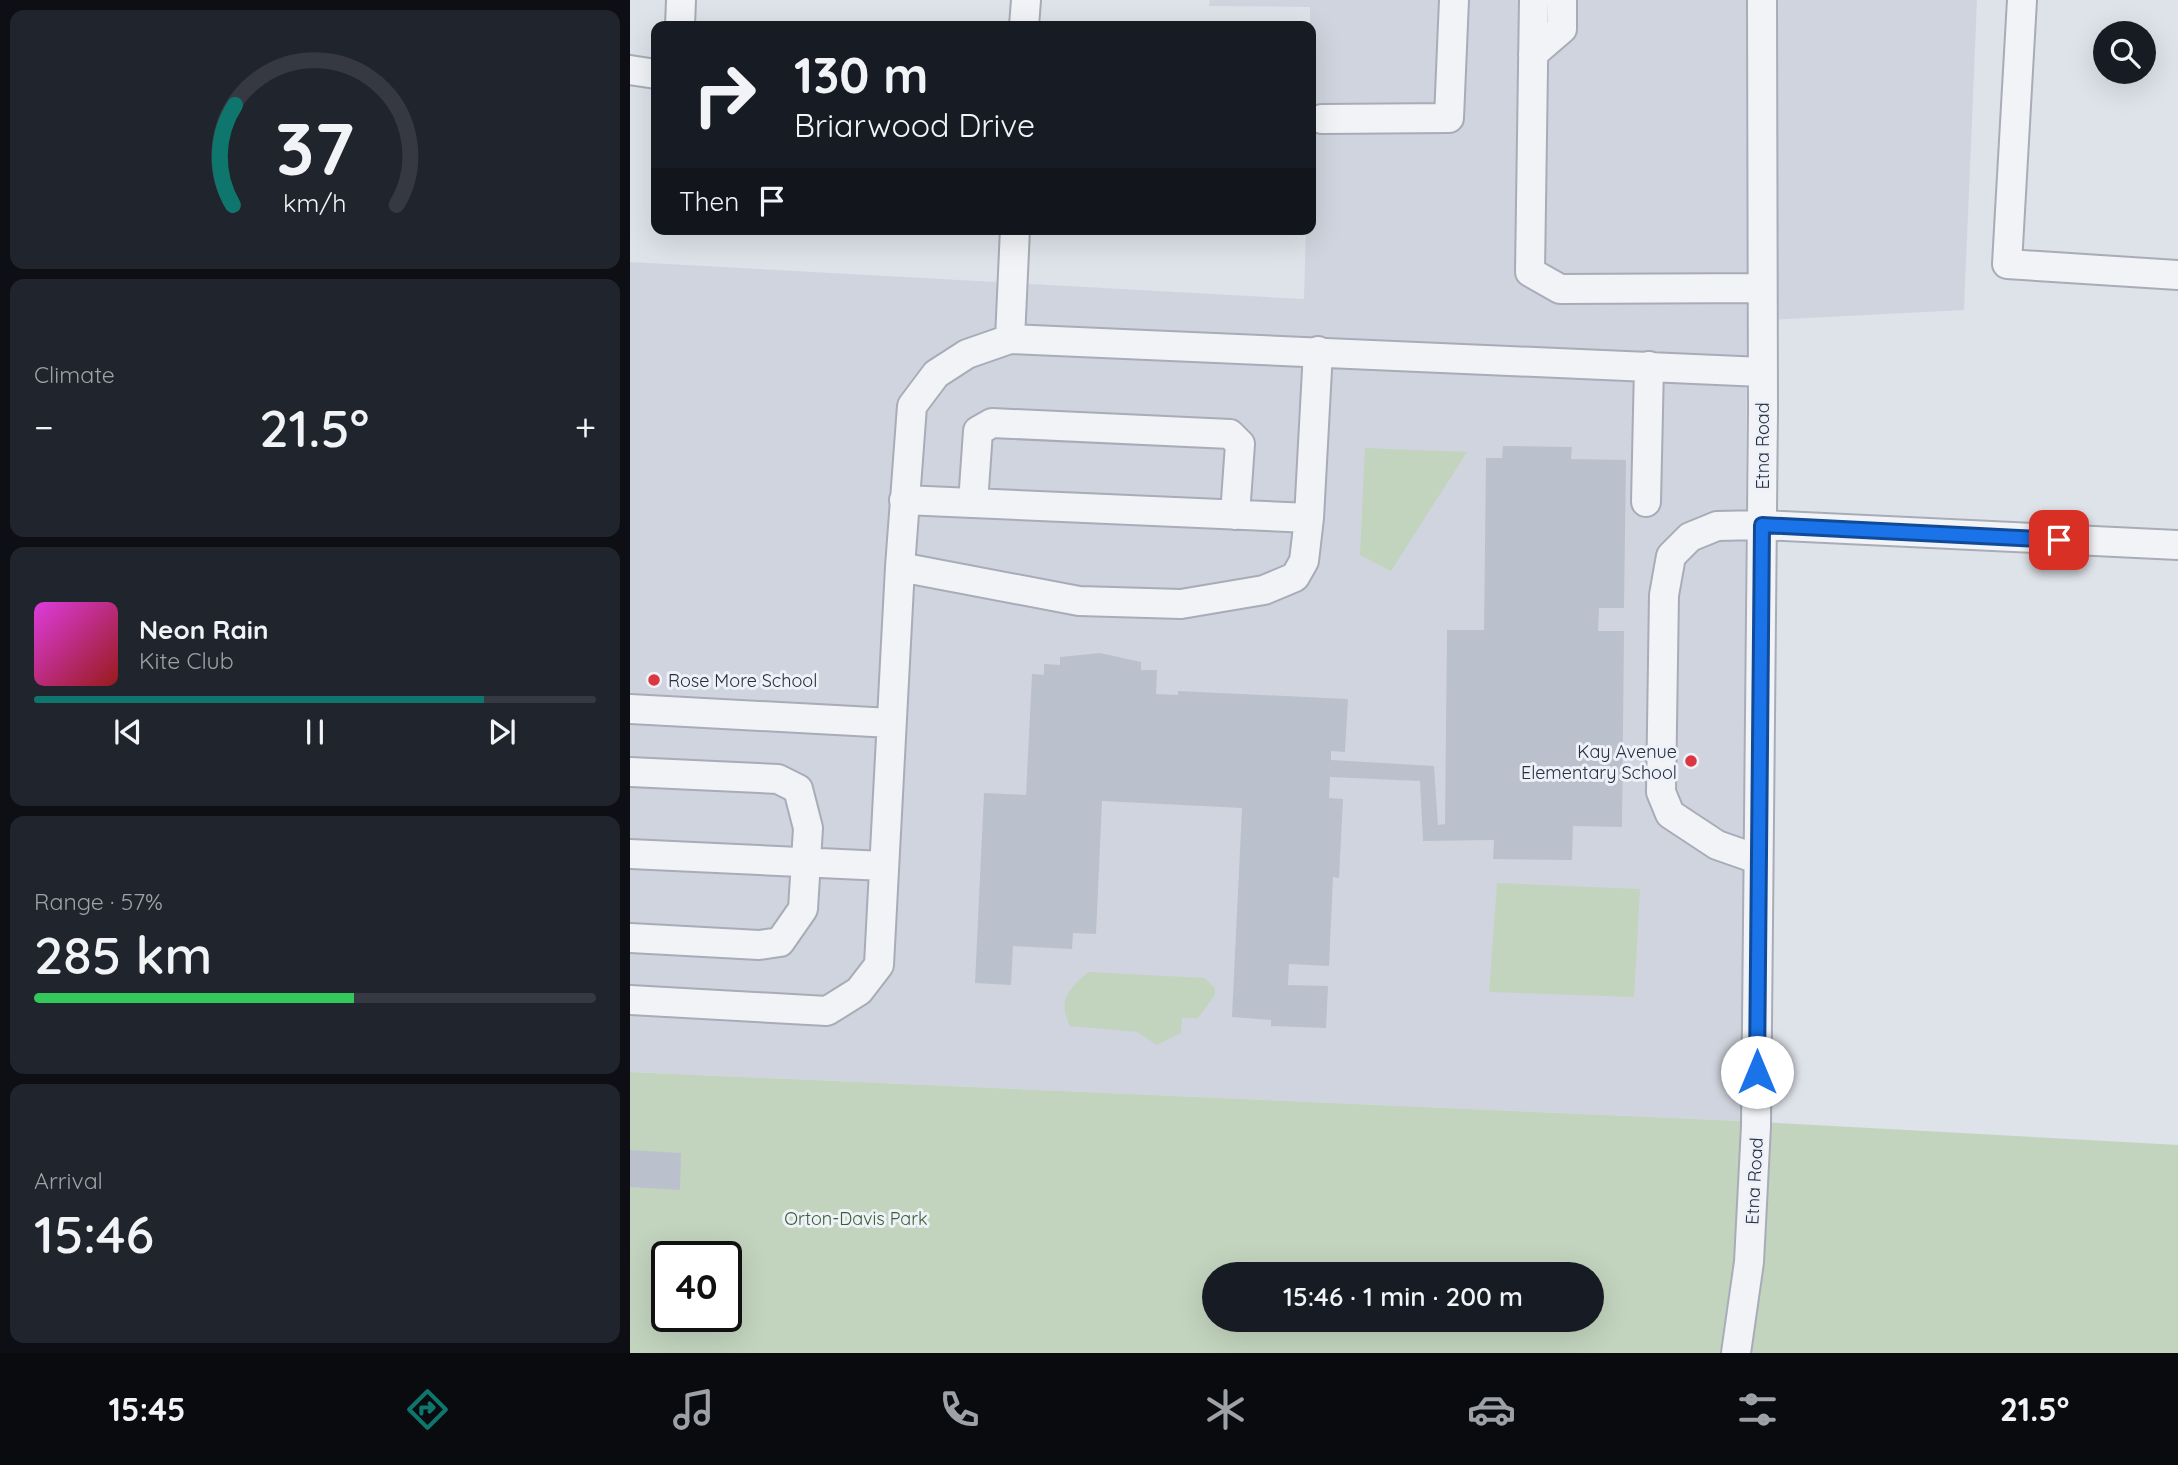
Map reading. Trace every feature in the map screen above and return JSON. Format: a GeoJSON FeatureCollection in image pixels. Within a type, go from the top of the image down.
{"type":"FeatureCollection","features":[{"type":"Feature","properties":{"kind":"street"},"geometry":{"type":"LineString","coordinates":[[680,21],[681,0]]}},
{"type":"Feature","properties":{"kind":"street"},"geometry":{"type":"LineString","coordinates":[[1024,21],[1026,0]]}},
{"type":"Feature","properties":{"kind":"street"},"geometry":{"type":"LineString","coordinates":[[1322,119],[1449,118],[1454,0]]}},
{"type":"Feature","properties":{"kind":"street"},"geometry":{"type":"LineString","coordinates":[[1534,0],[1530,272],[1560,289],[1761,288]]}},
{"type":"Feature","properties":{"kind":"street"},"geometry":{"type":"LineString","coordinates":[[1533,54],[1562,29],[1562,0]]}},
{"type":"Feature","properties":{"kind":"street","name":"Etna Road"},"geometry":{"type":"LineString","coordinates":[[1736,1353],[1749,1262],[1755,1167],[1762,525],[1762,0]]}},
{"type":"Feature","properties":{"kind":"street"},"geometry":{"type":"LineString","coordinates":[[2022,0],[2007,264],[2178,275]]}},
{"type":"Feature","properties":{"kind":"street"},"geometry":{"type":"LineString","coordinates":[[630,70],[651,73]]}},
{"type":"Feature","properties":{"kind":"street"},"geometry":{"type":"LineString","coordinates":[[1010,339],[1015,235]]}},
{"type":"Feature","properties":{"kind":"street"},"geometry":{"type":"LineString","coordinates":[[630,1000],[827,1011],[859,991],[879,965],[900,567],[912,406],[936,374],[967,354],[1010,339],[1762,372]]}},
{"type":"Feature","properties":{"kind":"street"},"geometry":{"type":"LineString","coordinates":[[900,567],[1079,601],[1181,604],[1264,590],[1295,577],[1304,561],[1309,518],[1318,351]]}},
{"type":"Feature","properties":{"kind":"street"},"geometry":{"type":"LineString","coordinates":[[1646,502],[1649,366]]}},
{"type":"Feature","properties":{"kind":"street"},"geometry":{"type":"LineString","coordinates":[[973,503],[978,431],[992,423],[1204,432],[1230,434],[1240,443],[1236,515]]}},
{"type":"Feature","properties":{"kind":"street"},"geometry":{"type":"LineString","coordinates":[[904,500],[1309,518]]}},
{"type":"Feature","properties":{"kind":"street"},"geometry":{"type":"LineString","coordinates":[[1757,859],[1717,845],[1670,814],[1661,792],[1664,595],[1671,556],[1690,537],[1717,526],[1762,525],[2178,545]]}},
{"type":"Feature","properties":{"kind":"street"},"geometry":{"type":"LineString","coordinates":[[630,709],[891,723]]}},
{"type":"Feature","properties":{"kind":"street"},"geometry":{"type":"LineString","coordinates":[[630,772],[778,779],[797,789],[808,828],[803,909],[780,942],[759,945],[630,938]]}},
{"type":"Feature","properties":{"kind":"street"},"geometry":{"type":"LineString","coordinates":[[630,854],[884,866]]}},
{"type":"Feature","properties":{"kind":"shaded area"},"geometry":{"type":"Polygon","coordinates":[[[1210,0],[1977,0],[1964,310],[1747,321],[1742,1121],[630,1072],[630,262],[1304,299],[1306,235],[1316,235],[1316,21],[1310,21],[1310,7],[1209,6],[1210,0]]]}},
{"type":"Feature","properties":{"kind":"green space"},"geometry":{"type":"Polygon","coordinates":[[[1365,448],[1467,452],[1391,571],[1360,555],[1365,448]]]}},
{"type":"Feature","properties":{"kind":"green space"},"geometry":{"type":"Polygon","coordinates":[[[1497,883],[1640,889],[1634,997],[1489,992],[1497,883]]]}},
{"type":"Feature","properties":{"kind":"green space"},"geometry":{"type":"Polygon","coordinates":[[[1088,972],[1205,978],[1215,988],[1215,995],[1198,1018],[1182,1018],[1181,1033],[1157,1045],[1137,1032],[1070,1026],[1065,1009],[1067,996],[1088,972]]]}},
{"type":"Feature","properties":{"kind":"green space","name":"Orton-Davis Park"},"geometry":{"type":"Polygon","coordinates":[[[630,1072],[1742,1121],[2178,1145],[2178,1353],[630,1353],[630,1072]]]}},
{"type":"Feature","properties":{"kind":"building"},"geometry":{"type":"Polygon","coordinates":[[[1503,446],[1572,447],[1571,459],[1626,460],[1624,608],[1599,608],[1598,631],[1624,631],[1622,827],[1573,826],[1572,860],[1493,859],[1494,840],[1423,841],[1420,781],[1330,777],[1329,798],[1343,799],[1339,878],[1333,877],[1329,966],[1289,964],[1288,985],[1328,986],[1326,1028],[1271,1026],[1271,1020],[1232,1017],[1242,808],[1102,801],[1096,934],[1073,933],[1072,949],[1013,946],[1011,985],[975,983],[984,793],[1026,795],[1032,674],[1044,675],[1044,664],[1060,665],[1060,657],[1100,653],[1141,662],[1141,670],[1157,670],[1156,694],[1178,695],[1178,691],[1348,699],[1345,752],[1331,751],[1331,760],[1434,766],[1438,825],[1445,824],[1447,630],[1484,630],[1486,458],[1502,458],[1503,446]]]}},
{"type":"Feature","properties":{"kind":"building"},"geometry":{"type":"Polygon","coordinates":[[[630,1150],[681,1153],[680,1190],[630,1187],[630,1150]]]}},
{"type":"Feature","properties":{"kind":"place","name":"Rose More School"},"geometry":{"type":"Point","coordinates":[654,680]}},
{"type":"Feature","properties":{"kind":"place","name":"Kay Avenue Elementary School"},"geometry":{"type":"Point","coordinates":[1691,761]}},
{"type":"Feature","properties":{"kind":"route"},"geometry":{"type":"LineString","coordinates":[[1757,1072],[1762,525],[2059,540]]}}]}
